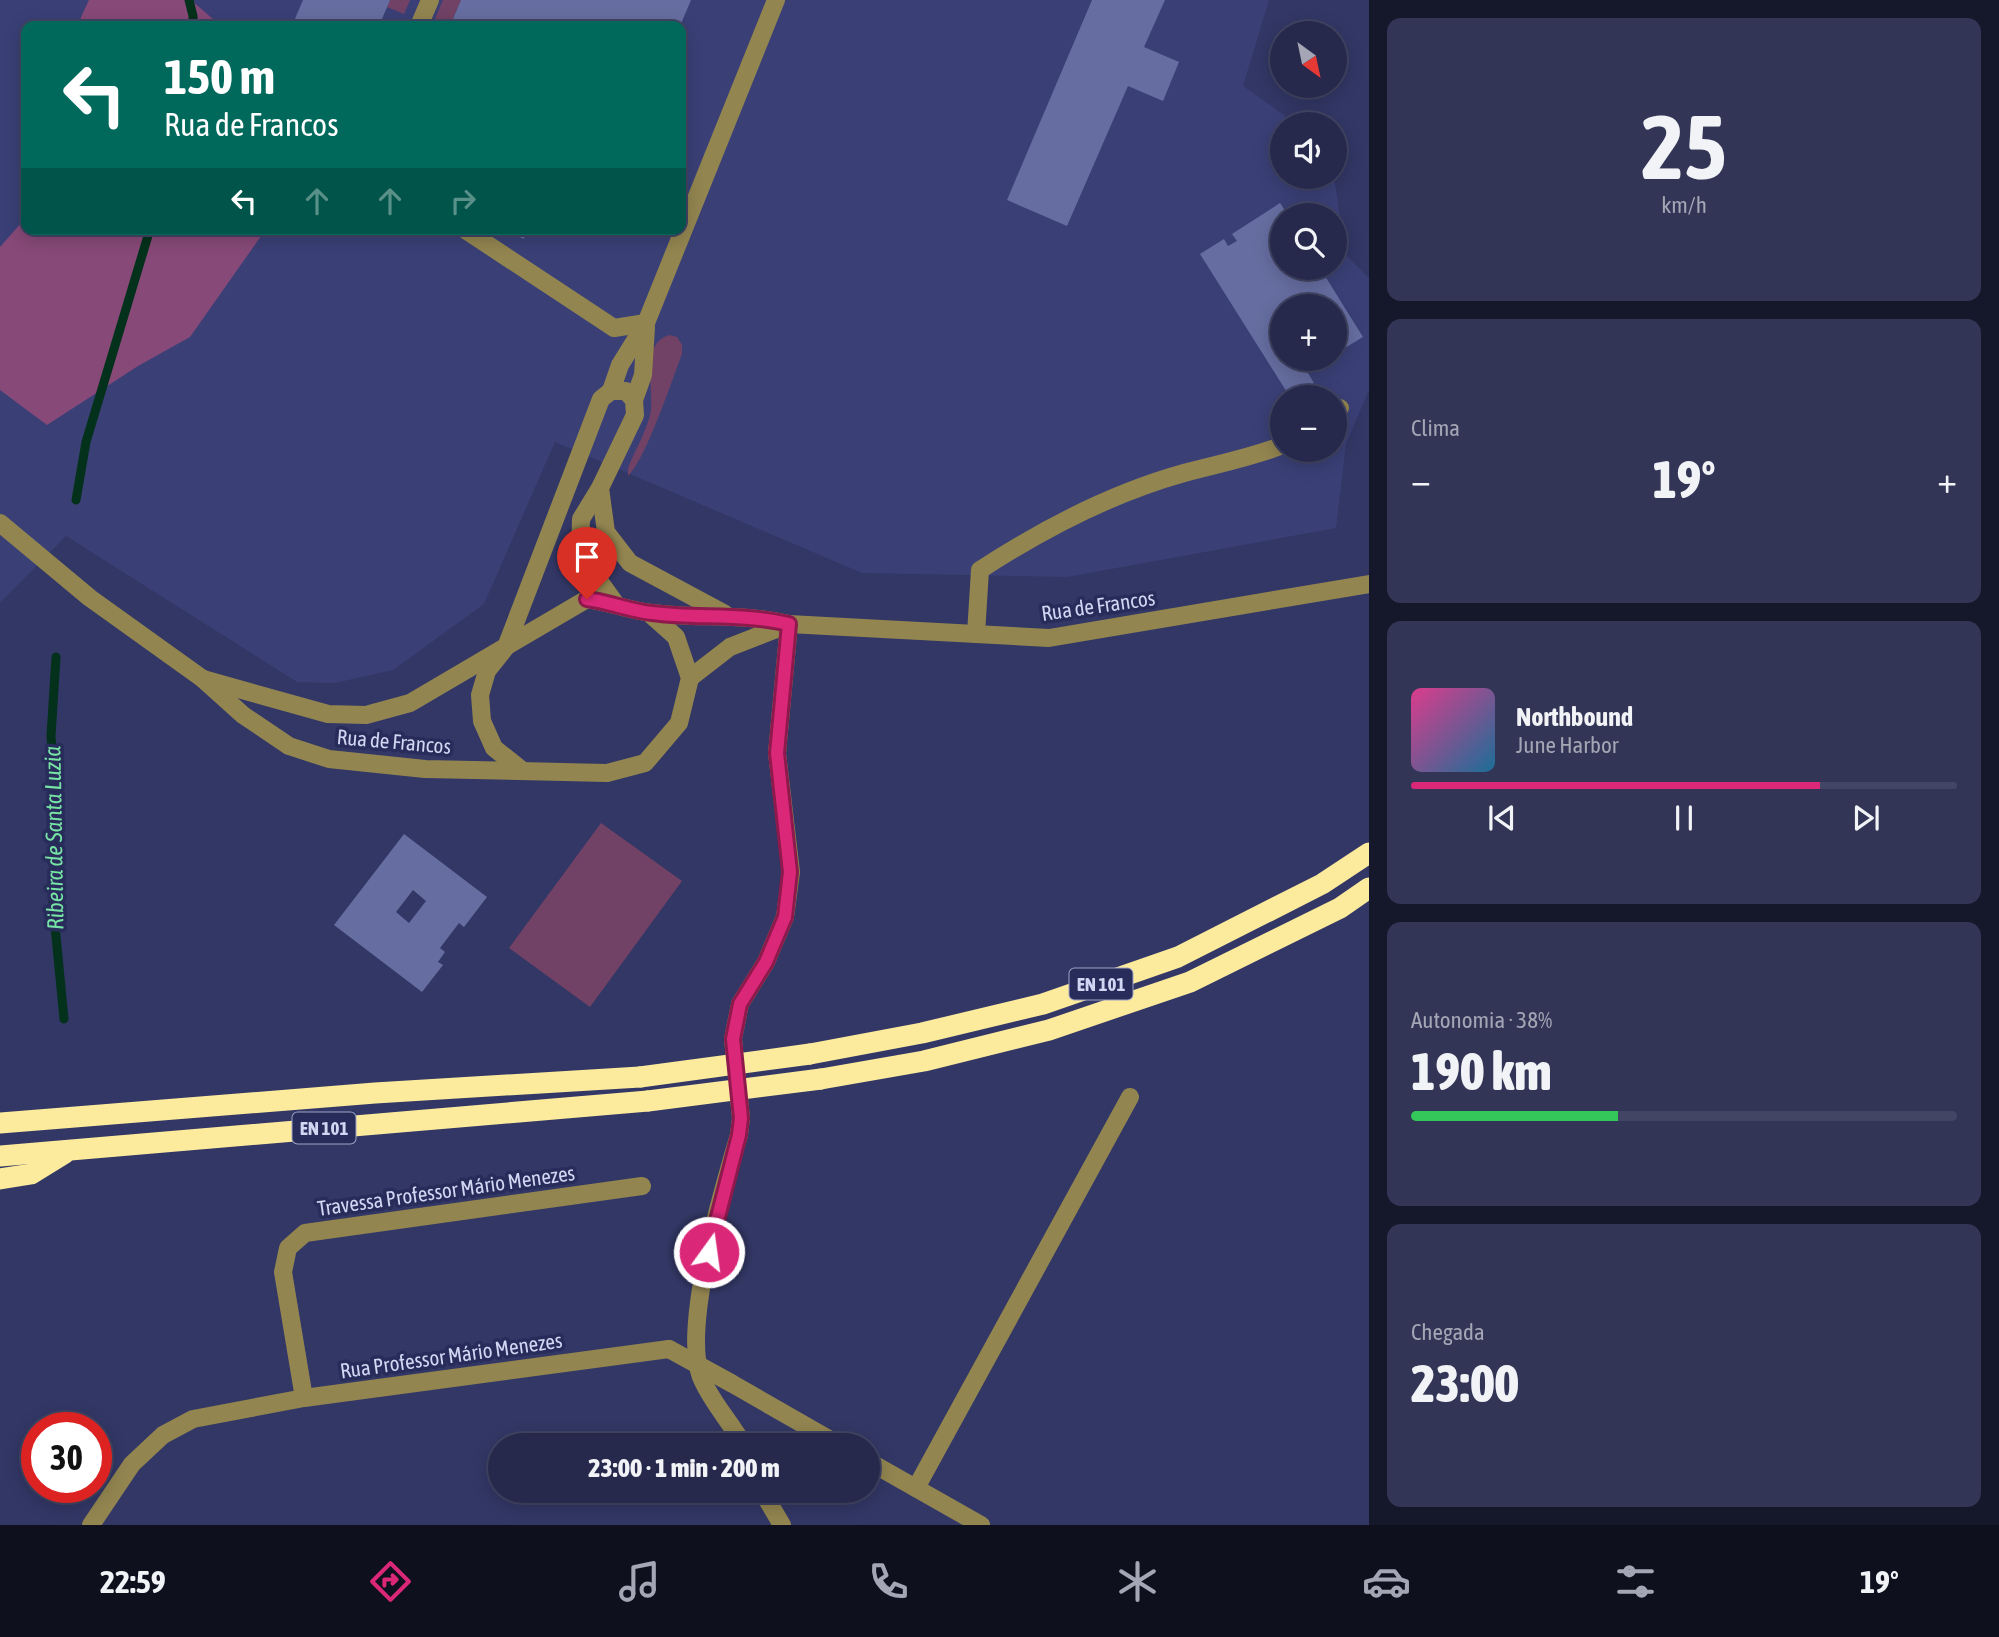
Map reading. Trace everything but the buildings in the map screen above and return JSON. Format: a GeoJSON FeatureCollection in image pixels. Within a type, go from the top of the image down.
{"type":"FeatureCollection","features":[{"type":"Feature","properties":{"kind":"highway","name":"EN 101"},"geometry":{"type":"LineString","coordinates":[[0,1123],[374,1093],[640,1077],[810,1054],[922,1034],[1043,1004],[1178,957],[1322,884],[1369,853]]}},
{"type":"Feature","properties":{"kind":"highway","name":"EN 101"},"geometry":{"type":"LineString","coordinates":[[0,1156],[648,1101],[821,1079],[924,1061],[1049,1030],[1190,982],[1340,908],[1369,888]]}},
{"type":"Feature","properties":{"kind":"highway"},"geometry":{"type":"LineString","coordinates":[[0,1179],[32,1174],[67,1151]]}},
{"type":"Feature","properties":{"kind":"street"},"geometry":{"type":"LineString","coordinates":[[421,21],[430,0]]}},
{"type":"Feature","properties":{"kind":"street"},"geometry":{"type":"LineString","coordinates":[[686,224],[776,0]]}},
{"type":"Feature","properties":{"kind":"street"},"geometry":{"type":"LineString","coordinates":[[473,235],[614,328],[646,323]]}},
{"type":"Feature","properties":{"kind":"street"},"geometry":{"type":"LineString","coordinates":[[506,647],[601,399],[611,391],[620,365],[646,323],[681,235]]}},
{"type":"Feature","properties":{"kind":"street"},"geometry":{"type":"LineString","coordinates":[[615,603],[580,554],[581,519],[600,488],[635,415],[635,400],[643,375],[646,323]]}},
{"type":"Feature","properties":{"kind":"street"},"geometry":{"type":"LineString","coordinates":[[611,391],[626,391],[635,400]]}},
{"type":"Feature","properties":{"kind":"street"},"geometry":{"type":"LineString","coordinates":[[976,634],[980,570],[1016,546],[1129,492],[1184,473],[1234,462],[1270,450]]}},
{"type":"Feature","properties":{"kind":"street"},"geometry":{"type":"LineString","coordinates":[[600,488],[606,532],[629,563],[731,617]]}},
{"type":"Feature","properties":{"kind":"street","name":"Rua de Francos"},"geometry":{"type":"LineString","coordinates":[[0,523],[90,598],[203,679],[243,715],[289,746],[329,760],[425,769],[607,773],[645,763],[679,723],[690,678],[676,637],[649,613]]}},
{"type":"Feature","properties":{"kind":"street","name":"Rua de Francos"},"geometry":{"type":"LineString","coordinates":[[203,679],[328,714],[366,715],[410,703],[587,599],[615,603],[649,613],[765,618],[789,624],[1049,638],[1369,584]]}},
{"type":"Feature","properties":{"kind":"street"},"geometry":{"type":"LineString","coordinates":[[737,1433],[713,1400],[700,1375],[696,1340],[703,1273],[739,1135],[741,1118],[733,1039],[740,1004],[766,962],[785,917],[790,872],[777,753],[789,624]]}},
{"type":"Feature","properties":{"kind":"street","name":"Rua de Francos"},"geometry":{"type":"LineString","coordinates":[[690,678],[730,647],[789,624]]}},
{"type":"Feature","properties":{"kind":"street","name":"Rua de Francos"},"geometry":{"type":"LineString","coordinates":[[506,647],[487,671],[480,695],[482,721],[495,748],[523,771]]}},
{"type":"Feature","properties":{"kind":"street"},"geometry":{"type":"LineString","coordinates":[[916,1488],[1130,1097]]}},
{"type":"Feature","properties":{"kind":"street","name":"Travessa Professor Mário Menezes"},"geometry":{"type":"LineString","coordinates":[[304,1398],[284,1272],[288,1248],[305,1233],[642,1186]]}},
{"type":"Feature","properties":{"kind":"street","name":"Rua Professor Mário Menezes"},"geometry":{"type":"LineString","coordinates":[[91,1525],[132,1464],[163,1435],[192,1419],[304,1398],[669,1349],[818,1433]]}},
{"type":"Feature","properties":{"kind":"street"},"geometry":{"type":"LineString","coordinates":[[880,1468],[981,1525]]}},
{"type":"Feature","properties":{"kind":"street"},"geometry":{"type":"LineString","coordinates":[[769,1503],[782,1525]]}},
{"type":"Feature","properties":{"kind":"shaded area"},"geometry":{"type":"Polygon","coordinates":[[[0,0],[1269,0],[1243,86],[1280,112],[1270,112],[1270,189],[1336,189],[1338,203],[1270,203],[1270,280],[1347,280],[1347,256],[1369,278],[1369,390],[1347,442],[1347,385],[1270,385],[1270,462],[1344,462],[1336,528],[1067,577],[862,573],[555,442],[484,604],[393,670],[335,683],[297,682],[66,536],[0,603],[0,0]]]}},
{"type":"Feature","properties":{"kind":"shaded area"},"geometry":{"type":"Polygon","coordinates":[[[89,0],[191,0],[215,21],[81,21],[89,0]]]}},
{"type":"Feature","properties":{"kind":"shaded area"},"geometry":{"type":"Polygon","coordinates":[[[390,0],[410,0],[404,14],[387,7],[390,0]]]}},
{"type":"Feature","properties":{"kind":"shaded area"},"geometry":{"type":"Polygon","coordinates":[[[443,0],[461,0],[452,21],[434,21],[443,0]]]}},
{"type":"Feature","properties":{"kind":"shaded area"},"geometry":{"type":"Polygon","coordinates":[[[21,223],[21,235],[262,235],[190,337],[138,366],[47,425],[0,390],[0,247],[21,223]]]}},
{"type":"Feature","properties":{"kind":"shaded area"},"geometry":{"type":"Polygon","coordinates":[[[669,335],[677,337],[682,345],[682,354],[643,453],[628,476],[628,468],[651,410],[651,357],[654,347],[669,335]]]}},
{"type":"Feature","properties":{"kind":"shaded area"},"geometry":{"type":"Polygon","coordinates":[[[601,823],[682,881],[590,1007],[509,948],[601,823]]]}},
{"type":"Feature","properties":{"kind":"waterway","name":"Ribeira de Santa Luzia"},"geometry":{"type":"LineString","coordinates":[[189,0],[193,21]]}},
{"type":"Feature","properties":{"kind":"waterway","name":"Ribeira de Santa Luzia"},"geometry":{"type":"LineString","coordinates":[[76,500],[86,442],[148,235]]}},
{"type":"Feature","properties":{"kind":"waterway","name":"Ribeira de Santa Luzia"},"geometry":{"type":"LineString","coordinates":[[56,657],[51,736],[57,815],[53,905],[64,1019]]}},
{"type":"Feature","properties":{"kind":"route"},"geometry":{"type":"LineString","coordinates":[[587,599],[615,603],[649,613],[765,618],[789,624],[777,753],[790,872],[785,917],[766,962],[740,1004],[733,1039],[741,1118],[739,1135],[709,1252]]}}]}
